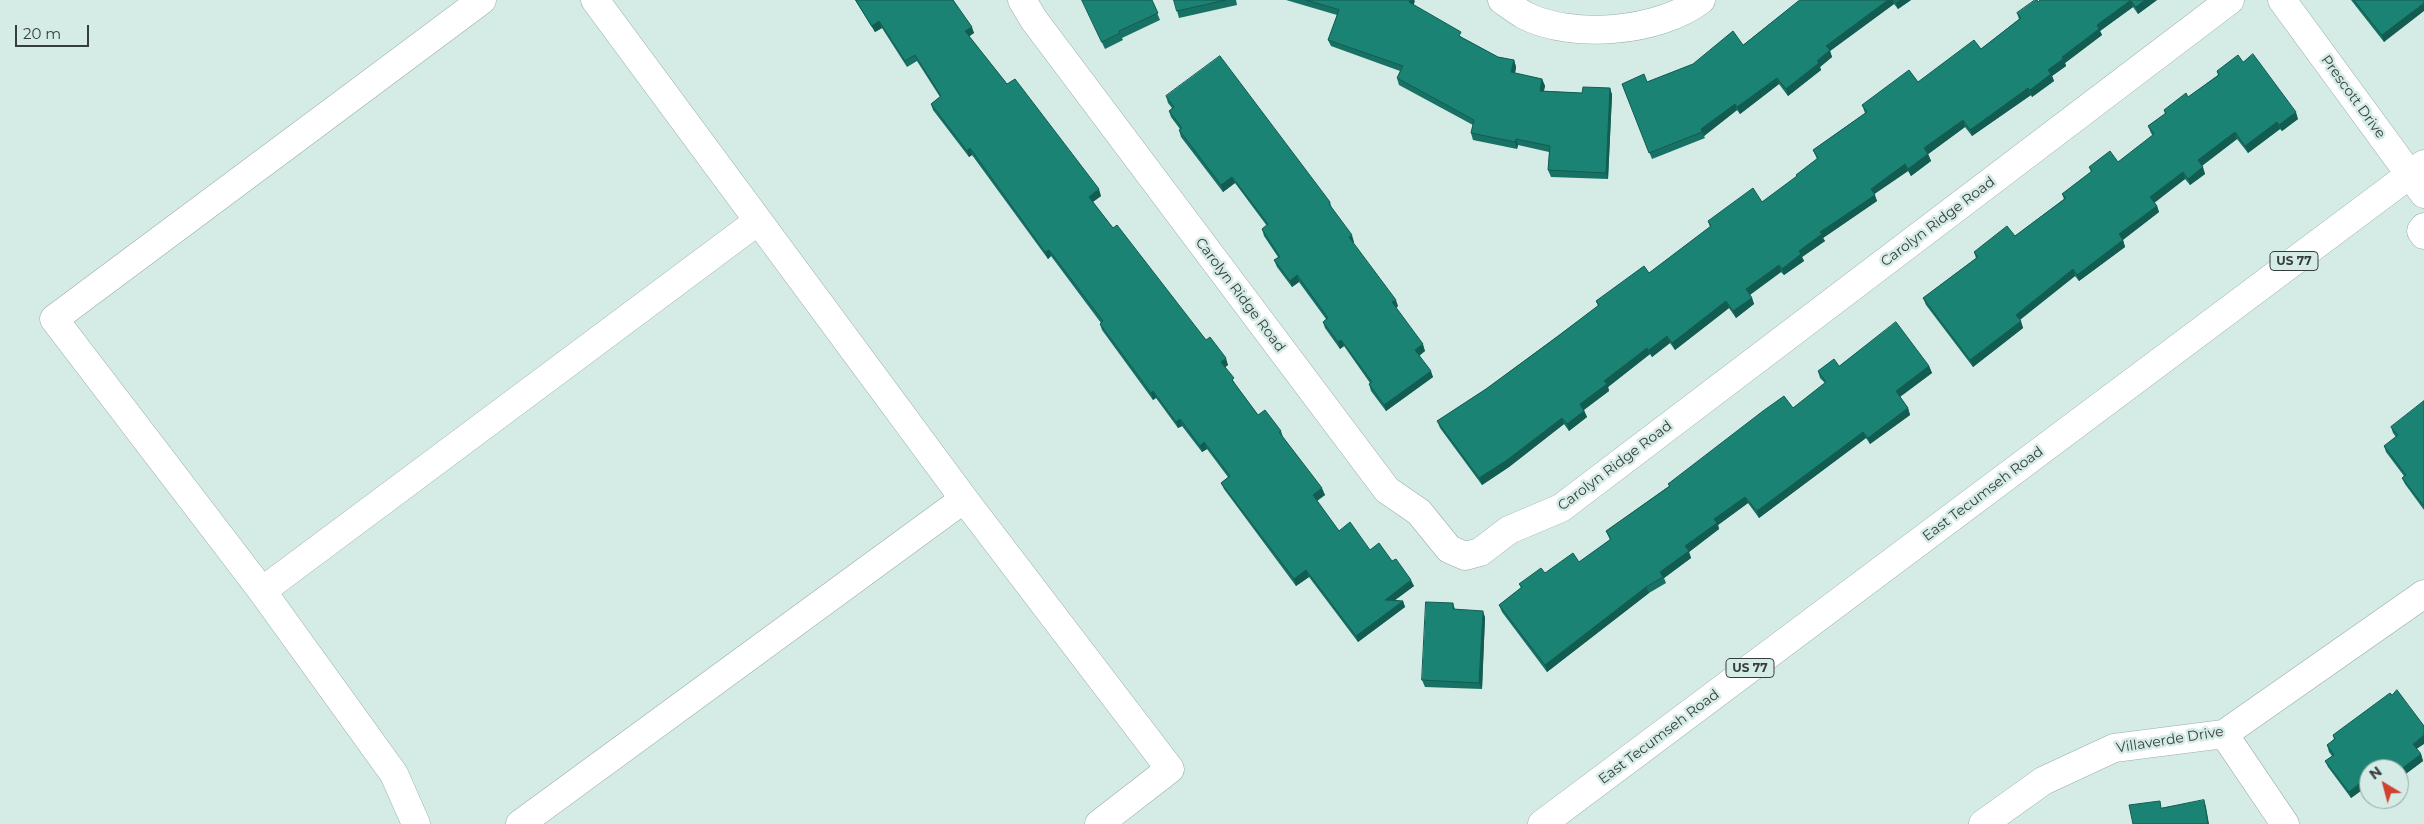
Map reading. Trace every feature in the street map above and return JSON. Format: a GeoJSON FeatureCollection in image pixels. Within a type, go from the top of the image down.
{"type":"FeatureCollection","features":[{"type":"Feature","properties":{"kind":"street"},"geometry":{"type":"LineString","coordinates":[[416,824],[394,774],[262,591],[54,319],[482,0]]}},
{"type":"Feature","properties":{"kind":"street"},"geometry":{"type":"LineString","coordinates":[[594,0],[964,499],[1170,769],[1099,824]]}},
{"type":"Feature","properties":{"kind":"street","name":"Carolyn Ridge Road"},"geometry":{"type":"LineString","coordinates":[[1022,0],[1034,20],[1387,490],[1419,512],[1448,549],[1465,556],[1480,552],[1509,530],[1561,508],[2230,0]]}},
{"type":"Feature","properties":{"kind":"street"},"geometry":{"type":"LineString","coordinates":[[1502,0],[1525,16],[1564,27],[1613,30],[1659,22],[1701,0]]}},
{"type":"Feature","properties":{"kind":"street","name":"Prescott Drive"},"geometry":{"type":"LineString","coordinates":[[2282,0],[2419,178]]}},
{"type":"Feature","properties":{"kind":"street","name":"East Tecumseh Road"},"geometry":{"type":"LineString","coordinates":[[1542,824],[2419,178]]}},
{"type":"Feature","properties":{"kind":"street"},"geometry":{"type":"LineString","coordinates":[[262,591],[758,221]]}},
{"type":"Feature","properties":{"kind":"street"},"geometry":{"type":"LineString","coordinates":[[2424,227],[2421,231],[2424,235]]}},
{"type":"Feature","properties":{"kind":"street"},"geometry":{"type":"LineString","coordinates":[[520,824],[964,499]]}},
{"type":"Feature","properties":{"kind":"street","name":"Villaverde Drive"},"geometry":{"type":"LineString","coordinates":[[1983,824],[2043,781],[2114,748],[2224,734],[2424,594]]}},
{"type":"Feature","properties":{"kind":"street"},"geometry":{"type":"LineString","coordinates":[[2224,734],[2284,824]]}},
{"type":"Feature","properties":{"kind":"building"},"geometry":{"type":"Polygon","coordinates":[[[856,0],[953,0],[972,27],[965,31],[1007,84],[1015,79],[1099,189],[1089,197],[1113,228],[1117,225],[1206,340],[1210,337],[1226,358],[1221,362],[1234,378],[1232,380],[1258,415],[1265,410],[1281,431],[1279,432],[1322,488],[1313,495],[1339,531],[1350,522],[1370,550],[1379,543],[1392,561],[1396,559],[1411,580],[1385,600],[1403,601],[1356,636],[1306,570],[1294,579],[1221,483],[1230,476],[1204,442],[1200,446],[1180,419],[1176,422],[1153,391],[1151,393],[1100,324],[1103,321],[1049,250],[1045,252],[970,148],[967,151],[931,104],[941,96],[915,55],[905,61],[879,21],[872,26],[856,0]]]}},
{"type":"Feature","properties":{"kind":"building"},"geometry":{"type":"Polygon","coordinates":[[[1082,0],[1152,0],[1158,13],[1119,31],[1120,33],[1102,42],[1082,0]]]}},
{"type":"Feature","properties":{"kind":"building"},"geometry":{"type":"Polygon","coordinates":[[[1174,0],[1226,0],[1177,11],[1174,0]]]}},
{"type":"Feature","properties":{"kind":"building"},"geometry":{"type":"Polygon","coordinates":[[[1306,0],[1410,0],[1409,2],[1461,32],[1459,36],[1498,57],[1514,60],[1511,72],[1542,79],[1540,91],[1582,93],[1583,87],[1610,88],[1606,173],[1548,170],[1550,146],[1516,139],[1515,142],[1471,133],[1474,120],[1397,78],[1403,66],[1328,40],[1339,10],[1306,0]]]}},
{"type":"Feature","properties":{"kind":"building"},"geometry":{"type":"Polygon","coordinates":[[[1800,0],[1888,0],[1826,46],[1830,50],[1817,61],[1819,63],[1786,89],[1777,78],[1737,107],[1735,104],[1701,129],[1702,132],[1649,153],[1622,84],[1644,74],[1647,82],[1693,64],[1733,31],[1743,45],[1800,0]]]}},
{"type":"Feature","properties":{"kind":"building"},"geometry":{"type":"Polygon","coordinates":[[[2035,0],[2038,2],[2040,0],[2131,0],[2097,25],[2099,29],[2062,57],[2063,59],[2048,70],[2051,74],[2030,90],[2028,88],[1970,130],[1963,120],[1924,148],[1928,154],[1908,169],[1905,164],[1871,189],[1875,195],[1820,232],[1822,234],[1799,251],[1801,254],[1782,269],[1779,265],[1746,289],[1752,298],[1733,311],[1726,301],[1672,343],[1667,336],[1649,350],[1647,348],[1604,381],[1607,384],[1580,404],[1584,411],[1567,424],[1562,418],[1507,460],[1479,478],[1437,421],[1486,389],[1557,337],[1599,305],[1596,301],[1644,266],[1649,273],[1711,226],[1708,221],[1753,188],[1762,202],[1797,176],[1818,158],[1813,150],[1867,112],[1862,105],[1909,70],[1918,82],[1974,40],[1981,49],[2021,18],[2017,13],[2035,0]]]}},
{"type":"Feature","properties":{"kind":"building"},"geometry":{"type":"Polygon","coordinates":[[[2131,0],[2145,0],[2136,7],[2131,0]]]}},
{"type":"Feature","properties":{"kind":"building"},"geometry":{"type":"Polygon","coordinates":[[[2354,0],[2424,0],[2424,3],[2382,35],[2354,0]]]}},
{"type":"Feature","properties":{"kind":"building"},"geometry":{"type":"Polygon","coordinates":[[[2253,54],[2296,112],[2279,125],[2277,122],[2245,146],[2235,132],[2198,160],[2203,167],[2188,179],[2183,172],[2150,197],[2157,206],[2119,234],[2123,240],[2077,275],[2073,269],[2016,315],[2021,321],[1970,360],[1923,298],[1978,257],[1974,252],[2007,226],[2015,236],[2066,198],[2062,194],[2092,171],[2089,167],[2110,151],[2118,162],[2154,134],[2148,126],[2166,113],[2164,110],[2186,93],[2188,97],[2219,75],[2217,71],[2238,55],[2243,62],[2253,54]]]}},
{"type":"Feature","properties":{"kind":"building"},"geometry":{"type":"Polygon","coordinates":[[[1220,56],[1330,202],[1329,204],[1352,235],[1349,237],[1396,300],[1392,302],[1423,344],[1415,350],[1431,371],[1384,405],[1369,384],[1372,382],[1341,340],[1338,342],[1323,322],[1328,318],[1297,275],[1290,281],[1274,260],[1280,257],[1262,229],[1268,224],[1232,177],[1221,185],[1179,130],[1182,128],[1169,111],[1174,107],[1166,96],[1220,56]]]}},
{"type":"Feature","properties":{"kind":"building"},"geometry":{"type":"Polygon","coordinates":[[[1896,322],[1929,366],[1896,391],[1908,408],[1868,438],[1863,432],[1757,511],[1745,497],[1714,519],[1717,523],[1685,546],[1689,551],[1660,572],[1663,577],[1646,587],[1545,665],[1499,605],[1522,587],[1519,584],[1541,568],[1545,573],[1573,553],[1579,562],[1611,539],[1606,531],[1670,486],[1668,484],[1763,411],[1784,396],[1793,408],[1826,382],[1818,371],[1834,359],[1839,366],[1896,322]]]}},
{"type":"Feature","properties":{"kind":"building"},"geometry":{"type":"Polygon","coordinates":[[[2424,401],[2424,506],[2402,478],[2406,475],[2384,446],[2398,435],[2391,427],[2424,401]]]}},
{"type":"Feature","properties":{"kind":"building"},"geometry":{"type":"Polygon","coordinates":[[[1426,602],[1453,603],[1453,609],[1483,611],[1479,683],[1422,680],[1426,602]]]}},
{"type":"Feature","properties":{"kind":"building"},"geometry":{"type":"Polygon","coordinates":[[[2397,690],[2424,726],[2424,735],[2413,744],[2421,754],[2409,763],[2409,759],[2359,759],[2359,784],[2349,792],[2325,761],[2334,755],[2327,745],[2335,739],[2333,735],[2390,693],[2392,695],[2397,690]]]}},
{"type":"Feature","properties":{"kind":"building"},"geometry":{"type":"Polygon","coordinates":[[[2204,800],[2208,824],[2133,824],[2129,805],[2160,801],[2161,808],[2204,800]]]}}]}
